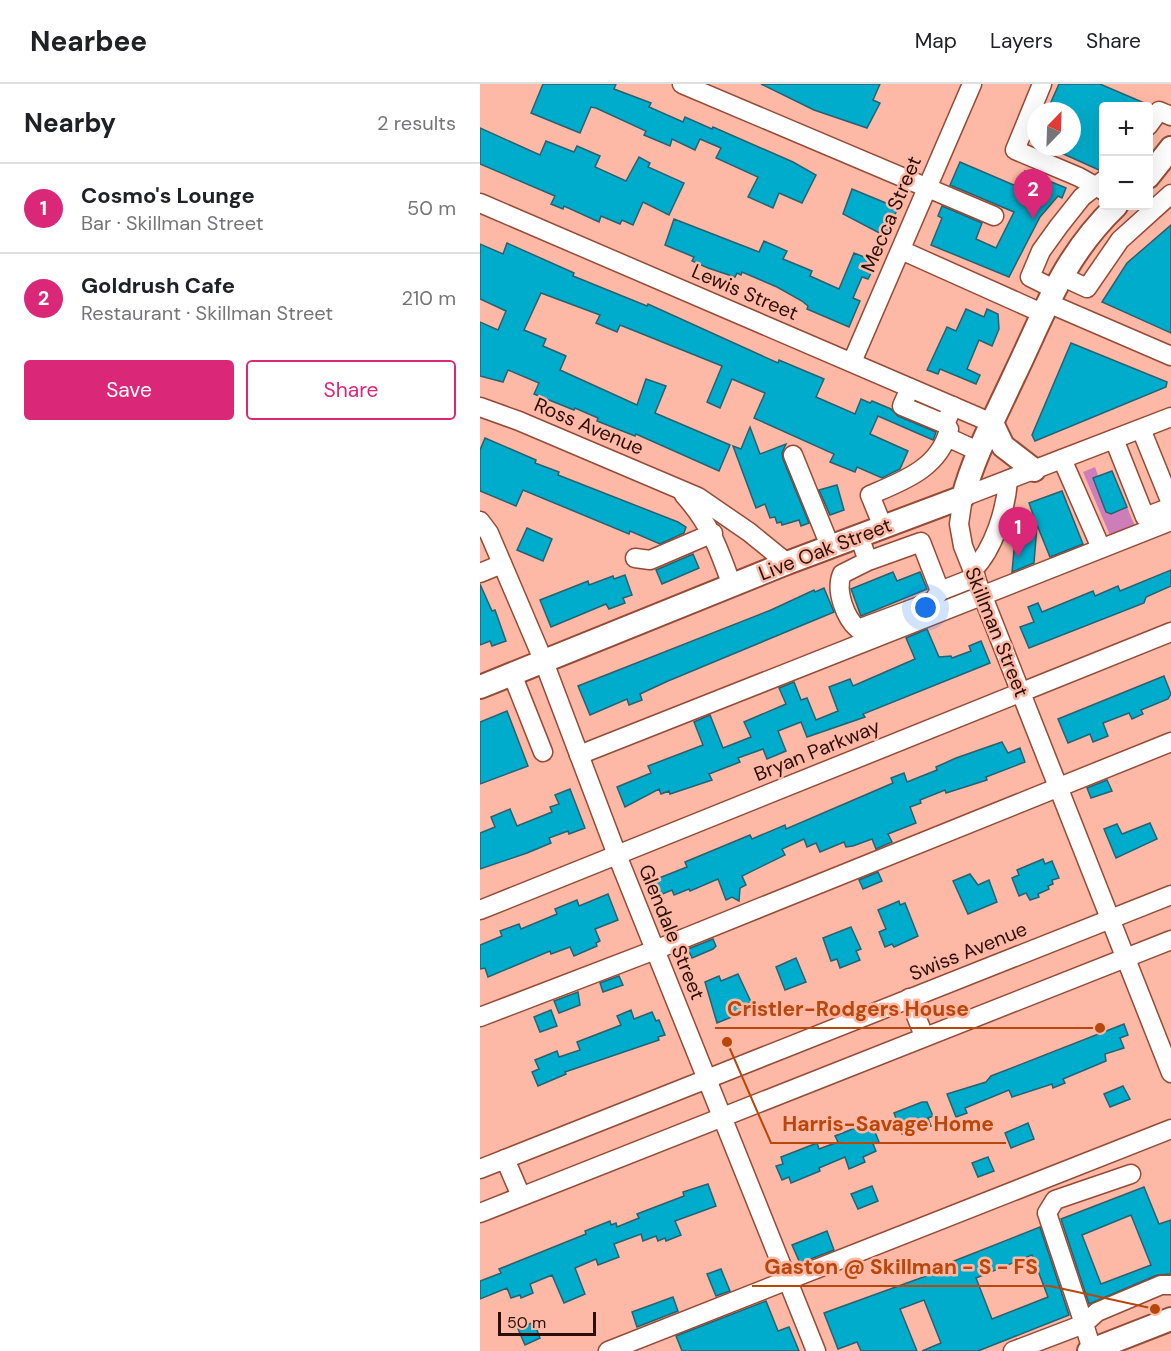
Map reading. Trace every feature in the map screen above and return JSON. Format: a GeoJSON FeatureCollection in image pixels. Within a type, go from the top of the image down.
{"type":"FeatureCollection","features":[{"type":"Feature","properties":{"kind":"main road"},"geometry":{"type":"LineString","coordinates":[[1153,172],[1171,148]]}},
{"type":"Feature","properties":{"kind":"main road","name":"Skillman Street"},"geometry":{"type":"LineString","coordinates":[[963,497],[992,423],[1052,296],[1092,230],[1112,210]]}},
{"type":"Feature","properties":{"kind":"main road"},"geometry":{"type":"LineString","coordinates":[[992,423],[1003,446],[1034,470]]}},
{"type":"Feature","properties":{"kind":"main road","name":"Live Oak Street"},"geometry":{"type":"LineString","coordinates":[[480,687],[786,563],[963,497]]}},
{"type":"Feature","properties":{"kind":"main road"},"geometry":{"type":"LineString","coordinates":[[1091,1351],[1171,1319]]}},
{"type":"Feature","properties":{"kind":"street"},"geometry":{"type":"LineString","coordinates":[[682,84],[928,186],[994,216]]}},
{"type":"Feature","properties":{"kind":"street","name":"Mecca Street"},"geometry":{"type":"LineString","coordinates":[[852,362],[972,84]]}},
{"type":"Feature","properties":{"kind":"street"},"geometry":{"type":"LineString","coordinates":[[1042,84],[1015,150],[1099,184]]}},
{"type":"Feature","properties":{"kind":"street"},"geometry":{"type":"LineString","coordinates":[[1153,120],[1159,111],[1171,116]]}},
{"type":"Feature","properties":{"kind":"street"},"geometry":{"type":"LineString","coordinates":[[1052,296],[1030,277],[1041,251],[1082,197],[1099,187]]}},
{"type":"Feature","properties":{"kind":"street"},"geometry":{"type":"LineString","coordinates":[[1052,296],[1087,288],[1109,252],[1171,194]]}},
{"type":"Feature","properties":{"kind":"street","name":"Lewis Street"},"geometry":{"type":"LineString","coordinates":[[480,203],[992,423]]}},
{"type":"Feature","properties":{"kind":"street"},"geometry":{"type":"LineString","coordinates":[[901,250],[1052,296],[1171,356]]}},
{"type":"Feature","properties":{"kind":"street"},"geometry":{"type":"LineString","coordinates":[[910,388],[902,406],[980,452]]}},
{"type":"Feature","properties":{"kind":"street"},"geometry":{"type":"LineString","coordinates":[[883,527],[870,495],[909,478],[939,453],[953,406]]}},
{"type":"Feature","properties":{"kind":"street","name":"Ross Avenue"},"geometry":{"type":"LineString","coordinates":[[480,408],[519,421],[679,489],[716,508],[786,563]]}},
{"type":"Feature","properties":{"kind":"street","name":"Live Oak Street"},"geometry":{"type":"LineString","coordinates":[[963,497],[1171,417]]}},
{"type":"Feature","properties":{"kind":"street"},"geometry":{"type":"LineString","coordinates":[[1114,439],[1145,517],[1171,505],[1141,429]]}},
{"type":"Feature","properties":{"kind":"street"},"geometry":{"type":"LineString","coordinates":[[793,454],[830,546]]}},
{"type":"Feature","properties":{"kind":"street"},"geometry":{"type":"LineString","coordinates":[[1062,459],[1101,548]]}},
{"type":"Feature","properties":{"kind":"street"},"geometry":{"type":"LineString","coordinates":[[921,542],[868,561],[842,574],[838,586],[850,620],[858,629],[933,602],[940,591],[974,573],[982,561],[1006,502],[1008,480]]}},
{"type":"Feature","properties":{"kind":"street","name":"Ross Avenue"},"geometry":{"type":"LineString","coordinates":[[679,489],[705,519],[713,533],[732,586]]}},
{"type":"Feature","properties":{"kind":"street","name":"Skillman Street"},"geometry":{"type":"LineString","coordinates":[[963,497],[960,534],[974,573],[1171,1073]]}},
{"type":"Feature","properties":{"kind":"street"},"geometry":{"type":"LineString","coordinates":[[910,517],[940,591]]}},
{"type":"Feature","properties":{"kind":"street","name":"Glendale Street"},"geometry":{"type":"LineString","coordinates":[[480,521],[489,533],[544,662],[616,855],[816,1351]]}},
{"type":"Feature","properties":{"kind":"street"},"geometry":{"type":"LineString","coordinates":[[579,755],[984,597],[1171,521]]}},
{"type":"Feature","properties":{"kind":"street"},"geometry":{"type":"LineString","coordinates":[[635,558],[650,560],[713,533]]}},
{"type":"Feature","properties":{"kind":"street"},"geometry":{"type":"LineString","coordinates":[[859,536],[868,561]]}},
{"type":"Feature","properties":{"kind":"street"},"geometry":{"type":"LineString","coordinates":[[480,573],[502,564]]}},
{"type":"Feature","properties":{"kind":"street","name":"Bryan Parkway"},"geometry":{"type":"LineString","coordinates":[[480,910],[1171,632]]}},
{"type":"Feature","properties":{"kind":"street"},"geometry":{"type":"LineString","coordinates":[[512,674],[543,752]]}},
{"type":"Feature","properties":{"kind":"street"},"geometry":{"type":"LineString","coordinates":[[480,1017],[655,950],[1171,742]]}},
{"type":"Feature","properties":{"kind":"street","name":"Swiss Avenue"},"geometry":{"type":"LineString","coordinates":[[480,1169],[1171,895]]}},
{"type":"Feature","properties":{"kind":"street"},"geometry":{"type":"LineString","coordinates":[[480,1213],[1171,940]]}},
{"type":"Feature","properties":{"kind":"street"},"geometry":{"type":"LineString","coordinates":[[909,998],[924,1036]]}},
{"type":"Feature","properties":{"kind":"street"},"geometry":{"type":"LineString","coordinates":[[608,1351],[1171,1129]]}},
{"type":"Feature","properties":{"kind":"street"},"geometry":{"type":"LineString","coordinates":[[505,1159],[521,1196]]}},
{"type":"Feature","properties":{"kind":"street"},"geometry":{"type":"LineString","coordinates":[[1091,1351],[1047,1213],[1055,1200],[1131,1174]]}},
{"type":"Feature","properties":{"kind":"street"},"geometry":{"type":"LineString","coordinates":[[1012,1351],[1084,1324],[1097,1312],[1110,1306],[1161,1285],[1171,1285]]}},
{"type":"Feature","properties":{"kind":"shaded area"},"geometry":{"type":"Polygon","coordinates":[[[1095,467],[1111,513],[1127,507],[1137,531],[1112,540],[1083,472],[1095,467]]]}},
{"type":"Feature","properties":{"kind":"building"},"geometry":{"type":"Polygon","coordinates":[[[543,84],[616,84],[614,89],[651,103],[649,107],[683,122],[685,117],[712,129],[713,127],[793,162],[816,175],[802,203],[779,193],[773,208],[748,197],[758,177],[716,158],[721,148],[700,139],[695,150],[672,139],[670,146],[644,135],[646,131],[591,107],[580,133],[531,113],[543,84]]]}},
{"type":"Feature","properties":{"kind":"building"},"geometry":{"type":"Polygon","coordinates":[[[761,84],[880,84],[873,100],[880,103],[867,128],[814,110],[761,84]]]}},
{"type":"Feature","properties":{"kind":"building"},"geometry":{"type":"Polygon","coordinates":[[[1059,84],[1100,84],[1142,102],[1099,102],[1099,170],[1068,156],[1081,156],[1081,102],[1051,102],[1059,84]]]}},
{"type":"Feature","properties":{"kind":"building"},"geometry":{"type":"Polygon","coordinates":[[[480,128],[540,155],[546,141],[574,152],[577,146],[600,156],[595,167],[626,181],[639,157],[650,163],[648,167],[684,183],[669,215],[643,202],[633,225],[622,220],[620,224],[601,216],[599,222],[564,206],[563,209],[551,204],[555,196],[480,164],[480,128]]]}},
{"type":"Feature","properties":{"kind":"building"},"geometry":{"type":"Polygon","coordinates":[[[960,162],[1023,189],[1025,171],[1066,188],[1062,198],[1058,196],[1040,217],[1009,277],[931,245],[942,218],[938,216],[942,206],[982,223],[976,239],[996,248],[1014,212],[950,185],[960,162]]]}},
{"type":"Feature","properties":{"kind":"building"},"geometry":{"type":"Polygon","coordinates":[[[852,189],[898,208],[885,236],[843,214],[852,189]]]}},
{"type":"Feature","properties":{"kind":"building"},"geometry":{"type":"Polygon","coordinates":[[[674,219],[759,252],[764,241],[787,251],[783,259],[812,271],[810,276],[839,289],[854,253],[877,262],[868,279],[862,277],[853,298],[860,301],[849,327],[807,309],[808,306],[802,301],[777,287],[742,272],[741,275],[737,273],[735,277],[708,268],[692,261],[694,257],[665,245],[674,219]]]}},
{"type":"Feature","properties":{"kind":"building"},"geometry":{"type":"Polygon","coordinates":[[[1171,225],[1171,333],[1102,302],[1127,263],[1171,225]]]}},
{"type":"Feature","properties":{"kind":"building"},"geometry":{"type":"Polygon","coordinates":[[[507,243],[574,273],[573,276],[647,306],[648,304],[778,363],[779,360],[824,379],[816,397],[855,414],[861,399],[870,403],[872,401],[891,409],[898,416],[936,432],[934,438],[933,440],[878,416],[870,434],[908,451],[900,469],[882,478],[857,467],[855,472],[830,462],[834,454],[754,418],[765,393],[732,379],[720,408],[707,402],[722,366],[620,325],[617,332],[596,323],[600,315],[541,293],[524,330],[546,339],[543,346],[566,356],[560,370],[637,405],[646,379],[666,386],[655,413],[730,445],[719,471],[636,434],[635,436],[597,421],[598,418],[575,408],[574,410],[534,394],[539,383],[508,370],[503,382],[480,376],[480,322],[498,330],[506,311],[480,299],[480,244],[503,254],[507,243]]]}},
{"type":"Feature","properties":{"kind":"building"},"geometry":{"type":"Polygon","coordinates":[[[966,309],[984,317],[987,309],[998,314],[999,329],[992,346],[979,340],[967,369],[980,375],[976,384],[940,369],[938,374],[927,370],[947,327],[956,331],[966,309]]]}},
{"type":"Feature","properties":{"kind":"building"},"geometry":{"type":"Polygon","coordinates":[[[1071,343],[1167,382],[1166,387],[1035,441],[1032,435],[1071,343]]]}},
{"type":"Feature","properties":{"kind":"building"},"geometry":{"type":"Polygon","coordinates":[[[750,427],[760,454],[786,444],[782,453],[783,459],[809,523],[801,526],[799,520],[782,525],[781,522],[777,523],[775,517],[770,518],[765,504],[756,508],[733,446],[741,449],[750,427]]]}},
{"type":"Feature","properties":{"kind":"building"},"geometry":{"type":"Polygon","coordinates":[[[485,438],[536,460],[535,463],[559,472],[558,475],[678,522],[686,527],[684,533],[660,544],[630,531],[629,534],[523,490],[516,506],[480,491],[480,450],[485,438]]]}},
{"type":"Feature","properties":{"kind":"building"},"geometry":{"type":"Polygon","coordinates":[[[1112,471],[1127,507],[1111,514],[1106,512],[1093,478],[1112,471]]]}},
{"type":"Feature","properties":{"kind":"building"},"geometry":{"type":"Polygon","coordinates":[[[837,485],[844,510],[830,515],[819,490],[837,485]]]}},
{"type":"Feature","properties":{"kind":"building"},"geometry":{"type":"Polygon","coordinates":[[[1062,491],[1083,544],[1050,557],[1037,525],[1034,563],[1012,572],[1015,539],[1011,537],[1022,511],[1034,517],[1029,503],[1062,491]]]}},
{"type":"Feature","properties":{"kind":"building"},"geometry":{"type":"Polygon","coordinates":[[[527,528],[552,539],[543,561],[517,550],[527,528]]]}},
{"type":"Feature","properties":{"kind":"building"},"geometry":{"type":"Polygon","coordinates":[[[693,554],[699,568],[662,584],[656,570],[693,554]]]}},
{"type":"Feature","properties":{"kind":"building"},"geometry":{"type":"Polygon","coordinates":[[[1171,570],[1171,586],[1146,597],[1144,603],[1029,648],[1020,627],[1034,622],[1028,607],[1038,603],[1042,612],[1093,591],[1095,596],[1118,586],[1120,591],[1171,570]]]}},
{"type":"Feature","properties":{"kind":"building"},"geometry":{"type":"Polygon","coordinates":[[[893,572],[897,581],[920,572],[927,589],[861,616],[851,589],[893,572]]]}},
{"type":"Feature","properties":{"kind":"building"},"geometry":{"type":"Polygon","coordinates":[[[625,575],[632,595],[623,598],[625,603],[609,609],[606,604],[551,627],[540,600],[588,581],[589,585],[613,576],[614,579],[625,575]]]}},
{"type":"Feature","properties":{"kind":"building"},"geometry":{"type":"Polygon","coordinates":[[[480,584],[492,611],[495,610],[506,641],[492,646],[490,641],[480,645],[480,584]]]}},
{"type":"Feature","properties":{"kind":"building"},"geometry":{"type":"Polygon","coordinates":[[[824,588],[834,612],[668,681],[640,694],[642,700],[629,705],[627,699],[590,715],[578,686],[771,610],[814,590],[815,592],[824,588]]]}},
{"type":"Feature","properties":{"kind":"building"},"geometry":{"type":"Polygon","coordinates":[[[927,629],[939,657],[951,656],[952,658],[971,651],[969,646],[981,641],[990,663],[863,714],[865,717],[807,737],[801,722],[778,731],[786,751],[767,759],[763,749],[738,758],[740,762],[709,774],[712,780],[670,794],[669,791],[661,794],[659,789],[625,807],[617,787],[651,773],[648,766],[703,745],[694,722],[710,715],[723,748],[751,737],[744,722],[786,704],[779,688],[794,682],[801,700],[807,698],[816,720],[838,711],[829,687],[850,679],[853,686],[915,659],[906,638],[927,629]]]}},
{"type":"Feature","properties":{"kind":"building"},"geometry":{"type":"Polygon","coordinates":[[[1164,676],[1171,694],[1168,699],[1141,710],[1143,714],[1132,719],[1129,713],[1103,723],[1108,736],[1093,742],[1090,734],[1068,743],[1058,719],[1164,676]]]}},
{"type":"Feature","properties":{"kind":"building"},"geometry":{"type":"Polygon","coordinates":[[[507,711],[528,766],[480,784],[480,722],[507,711]]]}},
{"type":"Feature","properties":{"kind":"building"},"geometry":{"type":"Polygon","coordinates":[[[1002,742],[1008,753],[1020,748],[1025,762],[986,777],[987,780],[946,793],[945,790],[920,800],[921,803],[910,807],[916,823],[888,834],[892,842],[876,849],[872,839],[846,847],[844,842],[820,852],[816,843],[807,847],[804,839],[782,849],[785,855],[742,876],[746,885],[740,888],[739,901],[732,897],[726,900],[718,879],[690,891],[689,889],[674,895],[672,890],[660,895],[654,880],[687,867],[685,862],[750,835],[752,839],[785,825],[786,829],[893,783],[891,778],[904,773],[907,782],[937,770],[936,767],[956,758],[1002,742]]]}},
{"type":"Feature","properties":{"kind":"building"},"geometry":{"type":"Polygon","coordinates":[[[1107,780],[1112,791],[1091,798],[1087,788],[1107,780]]]}},
{"type":"Feature","properties":{"kind":"building"},"geometry":{"type":"Polygon","coordinates":[[[570,789],[585,828],[549,838],[551,843],[480,869],[480,833],[495,827],[491,817],[510,809],[517,826],[552,812],[550,807],[559,804],[555,795],[570,789]]]}},
{"type":"Feature","properties":{"kind":"building"},"geometry":{"type":"Polygon","coordinates":[[[1150,823],[1157,839],[1116,858],[1104,829],[1117,824],[1122,834],[1150,823]]]}},
{"type":"Feature","properties":{"kind":"building"},"geometry":{"type":"Polygon","coordinates":[[[1043,859],[1045,864],[1052,861],[1059,878],[1052,880],[1053,884],[1048,886],[1049,889],[1038,894],[1039,897],[1030,900],[1026,893],[1019,896],[1012,878],[1019,875],[1017,870],[1043,859]]]}},
{"type":"Feature","properties":{"kind":"building"},"geometry":{"type":"Polygon","coordinates":[[[878,872],[882,881],[863,889],[859,880],[878,872]]]}},
{"type":"Feature","properties":{"kind":"building"},"geometry":{"type":"Polygon","coordinates":[[[970,874],[978,885],[989,880],[997,902],[968,914],[953,881],[970,874]]]}},
{"type":"Feature","properties":{"kind":"building"},"geometry":{"type":"Polygon","coordinates":[[[608,894],[618,920],[595,929],[600,941],[596,943],[597,946],[574,956],[570,947],[551,954],[550,951],[488,977],[485,968],[480,969],[480,945],[502,936],[500,931],[519,924],[521,929],[557,914],[555,909],[577,900],[579,906],[608,894]]]}},
{"type":"Feature","properties":{"kind":"building"},"geometry":{"type":"Polygon","coordinates":[[[899,901],[900,905],[905,903],[918,936],[894,947],[892,944],[885,947],[879,932],[886,929],[878,910],[899,901]]]}},
{"type":"Feature","properties":{"kind":"building"},"geometry":{"type":"Polygon","coordinates":[[[851,927],[861,949],[856,951],[860,960],[840,968],[837,959],[831,961],[823,938],[851,927]]]}},
{"type":"Feature","properties":{"kind":"building"},"geometry":{"type":"Polygon","coordinates":[[[713,939],[716,946],[713,949],[692,958],[688,949],[713,939]]]}},
{"type":"Feature","properties":{"kind":"building"},"geometry":{"type":"Polygon","coordinates":[[[796,958],[806,982],[785,990],[776,967],[796,958]]]}},
{"type":"Feature","properties":{"kind":"building"},"geometry":{"type":"Polygon","coordinates":[[[738,974],[752,1004],[747,1006],[749,1010],[717,1023],[705,982],[719,976],[721,981],[738,974]]]}},
{"type":"Feature","properties":{"kind":"building"},"geometry":{"type":"Polygon","coordinates":[[[619,976],[623,985],[603,992],[600,983],[619,976]]]}},
{"type":"Feature","properties":{"kind":"building"},"geometry":{"type":"Polygon","coordinates":[[[578,992],[580,1005],[559,1013],[554,1001],[578,992]]]}},
{"type":"Feature","properties":{"kind":"building"},"geometry":{"type":"Polygon","coordinates":[[[551,1010],[557,1026],[540,1032],[534,1017],[551,1010]]]}},
{"type":"Feature","properties":{"kind":"building"},"geometry":{"type":"Polygon","coordinates":[[[631,1010],[634,1019],[652,1012],[656,1021],[659,1020],[665,1035],[658,1037],[659,1040],[565,1072],[566,1074],[538,1086],[532,1072],[539,1069],[535,1060],[557,1051],[559,1057],[580,1050],[577,1042],[621,1025],[617,1016],[631,1010]]]}},
{"type":"Feature","properties":{"kind":"building"},"geometry":{"type":"Polygon","coordinates":[[[1124,1024],[1128,1035],[1120,1038],[1124,1048],[1105,1054],[1106,1061],[1063,1079],[1065,1083],[1053,1088],[1052,1084],[1012,1097],[1009,1090],[965,1108],[967,1113],[956,1117],[947,1094],[986,1082],[991,1076],[1124,1024]]]}},
{"type":"Feature","properties":{"kind":"building"},"geometry":{"type":"Polygon","coordinates":[[[1123,1086],[1130,1099],[1110,1107],[1104,1094],[1123,1086]]]}},
{"type":"Feature","properties":{"kind":"building"},"geometry":{"type":"Polygon","coordinates":[[[927,1102],[933,1116],[928,1118],[931,1126],[902,1134],[894,1113],[927,1102]]]}},
{"type":"Feature","properties":{"kind":"building"},"geometry":{"type":"Polygon","coordinates":[[[1028,1123],[1034,1139],[1011,1148],[1005,1133],[1028,1123]]]}},
{"type":"Feature","properties":{"kind":"building"},"geometry":{"type":"Polygon","coordinates":[[[865,1124],[867,1129],[873,1127],[879,1142],[873,1144],[876,1151],[863,1157],[865,1162],[849,1169],[845,1157],[791,1183],[789,1177],[782,1180],[776,1166],[783,1164],[781,1157],[817,1143],[819,1149],[838,1142],[835,1136],[865,1124]]]}},
{"type":"Feature","properties":{"kind":"building"},"geometry":{"type":"Polygon","coordinates":[[[988,1157],[994,1171],[978,1177],[972,1163],[988,1157]]]}},
{"type":"Feature","properties":{"kind":"building"},"geometry":{"type":"Polygon","coordinates":[[[708,1184],[716,1206],[675,1221],[681,1235],[666,1241],[665,1238],[658,1241],[656,1236],[643,1241],[641,1234],[614,1244],[619,1257],[598,1265],[596,1259],[575,1268],[585,1294],[564,1303],[552,1275],[530,1284],[533,1293],[521,1298],[520,1295],[511,1298],[507,1288],[480,1299],[480,1281],[501,1273],[499,1269],[586,1234],[585,1231],[610,1221],[611,1225],[616,1223],[617,1227],[639,1218],[637,1214],[684,1196],[683,1192],[708,1184]]]}},
{"type":"Feature","properties":{"kind":"building"},"geometry":{"type":"Polygon","coordinates":[[[872,1186],[878,1201],[858,1209],[851,1194],[872,1186]]]}},
{"type":"Feature","properties":{"kind":"building"},"geometry":{"type":"Polygon","coordinates":[[[1144,1187],[1159,1224],[1171,1220],[1171,1274],[1157,1275],[1089,1304],[1061,1219],[1144,1187]],[[1131,1215],[1082,1235],[1101,1284],[1151,1265],[1131,1215]]]}},
{"type":"Feature","properties":{"kind":"building"},"geometry":{"type":"Polygon","coordinates":[[[1040,1227],[1069,1315],[978,1351],[922,1351],[941,1343],[924,1300],[900,1309],[917,1351],[861,1351],[857,1342],[838,1349],[824,1313],[951,1267],[949,1263],[1040,1227]],[[1032,1255],[976,1278],[992,1319],[1048,1297],[1032,1255]]]}},
{"type":"Feature","properties":{"kind":"building"},"geometry":{"type":"Polygon","coordinates":[[[827,1231],[834,1250],[800,1263],[792,1245],[827,1231]]]}},
{"type":"Feature","properties":{"kind":"building"},"geometry":{"type":"Polygon","coordinates":[[[721,1269],[730,1291],[716,1296],[707,1274],[721,1269]]]}},
{"type":"Feature","properties":{"kind":"building"},"geometry":{"type":"Polygon","coordinates":[[[673,1297],[678,1311],[637,1327],[632,1312],[673,1297]]]}},
{"type":"Feature","properties":{"kind":"building"},"geometry":{"type":"Polygon","coordinates":[[[766,1301],[778,1331],[789,1327],[799,1351],[682,1351],[676,1336],[766,1301]]]}},
{"type":"Feature","properties":{"kind":"building"},"geometry":{"type":"Polygon","coordinates":[[[534,1322],[540,1338],[525,1345],[518,1329],[534,1322]]]}},
{"type":"Feature","properties":{"kind":"place","name":"Goldrush Cafe"},"geometry":{"type":"Point","coordinates":[1033,219]}},
{"type":"Feature","properties":{"kind":"place","name":"Cosmo's Lounge"},"geometry":{"type":"Point","coordinates":[1018,557]}},
{"type":"Feature","properties":{"kind":"place","name":"Cristler-Rodgers House"},"geometry":{"type":"Point","coordinates":[1100,1028]}},
{"type":"Feature","properties":{"kind":"place","name":"Harris-Savage Home"},"geometry":{"type":"Point","coordinates":[727,1042]}},
{"type":"Feature","properties":{"kind":"place","name":"Gaston @ Skillman - S - FS"},"geometry":{"type":"Point","coordinates":[1155,1309]}}]}
